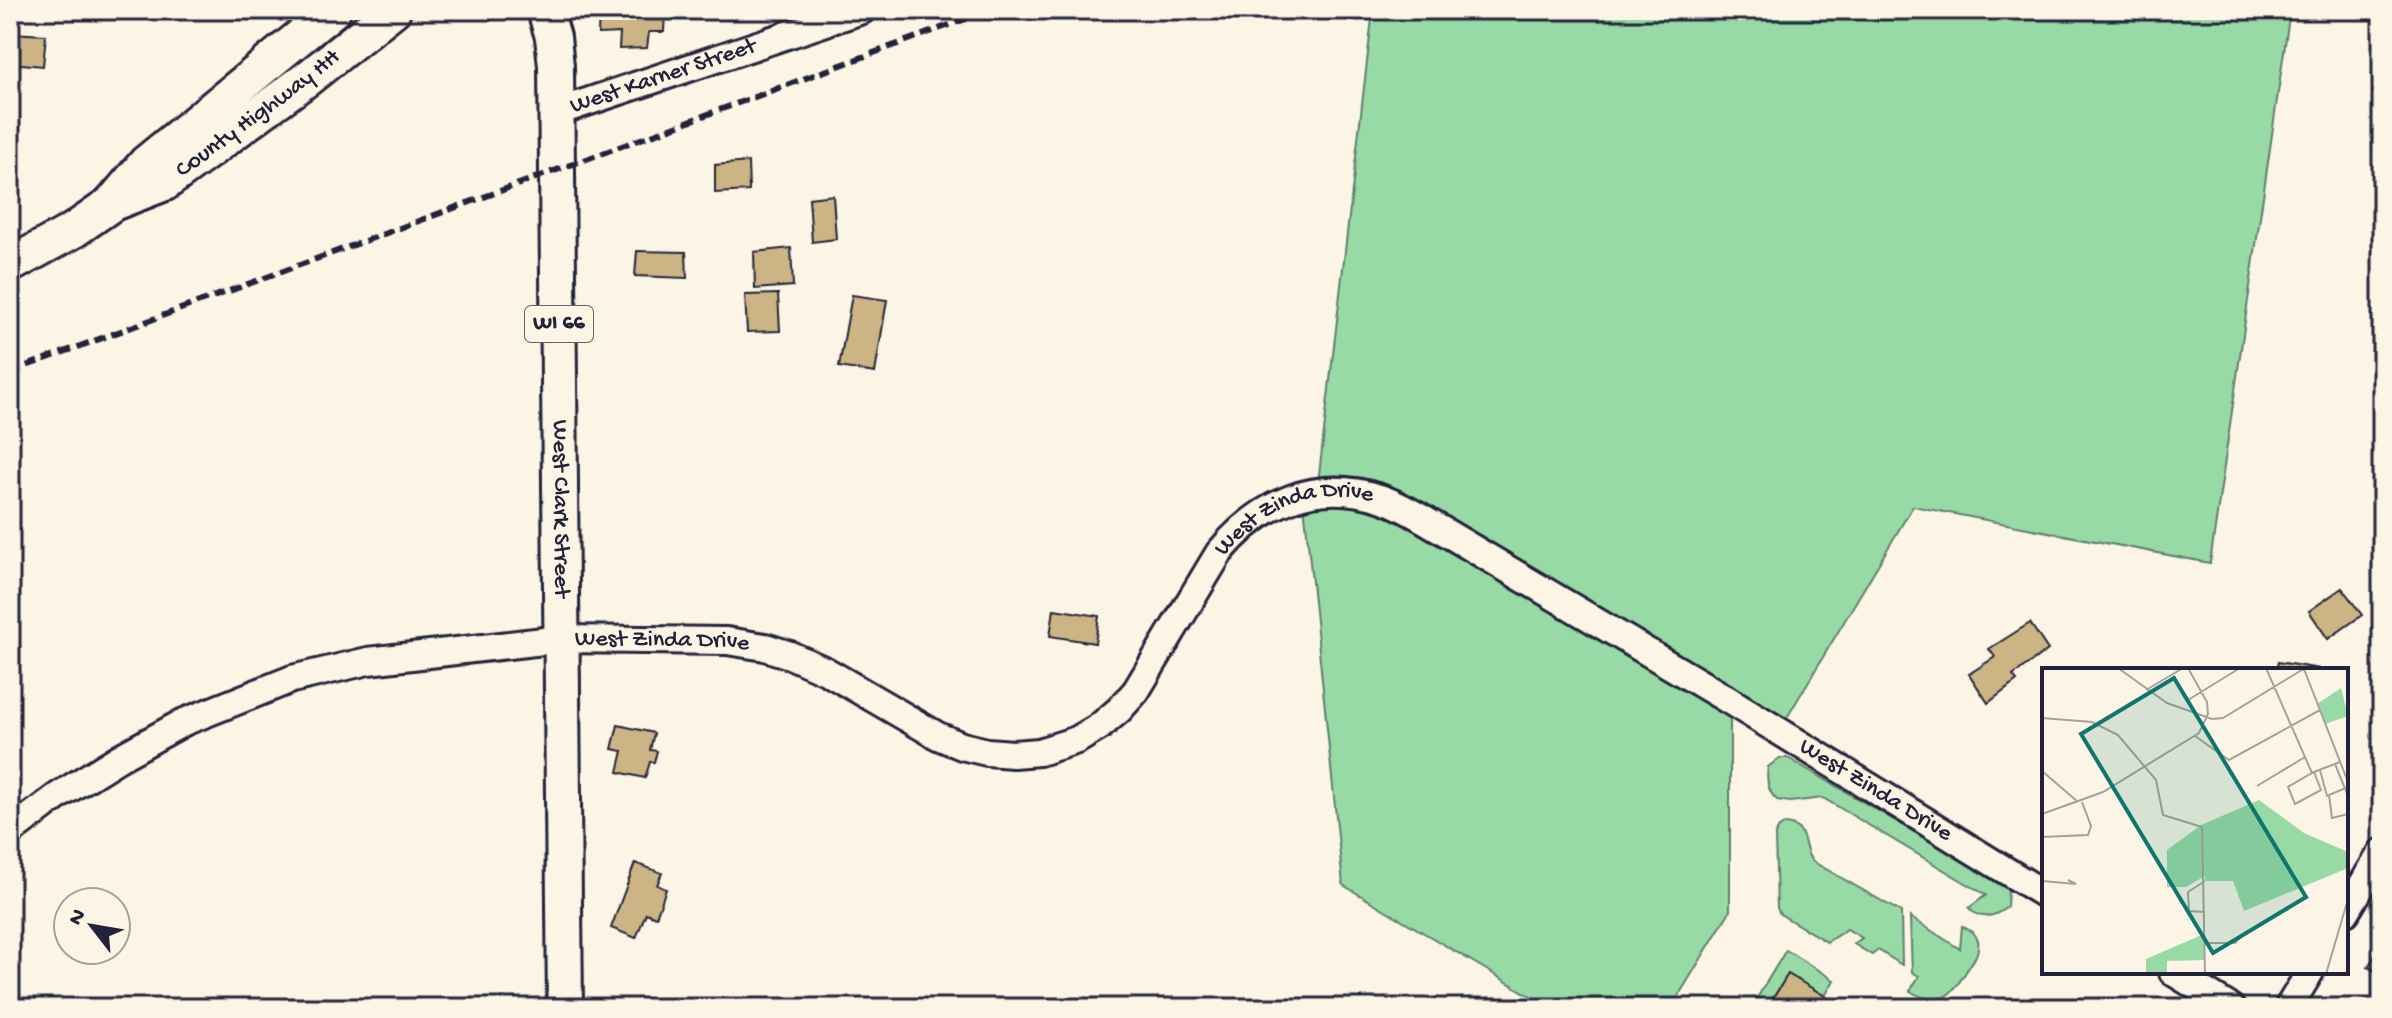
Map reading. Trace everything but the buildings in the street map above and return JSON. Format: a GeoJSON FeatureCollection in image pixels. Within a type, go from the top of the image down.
{"type":"FeatureCollection","features":[{"type":"Feature","properties":{"kind":"main road","name":"County Highway HH"},"geometry":{"type":"LineString","coordinates":[[113,203],[146,163],[333,10]]}},
{"type":"Feature","properties":{"kind":"main road","name":"County Highway HH"},"geometry":{"type":"LineString","coordinates":[[10,265],[74,230],[113,203],[165,183],[308,78],[393,10]]}},
{"type":"Feature","properties":{"kind":"main road","name":"West Clark Street"},"geometry":{"type":"LineString","coordinates":[[545,10],[553,37],[557,112],[565,1008]]}},
{"type":"Feature","properties":{"kind":"street","name":"West Karner Street"},"geometry":{"type":"LineString","coordinates":[[557,112],[862,10]]}},
{"type":"Feature","properties":{"kind":"street","name":"West Zinda Drive"},"geometry":{"type":"LineString","coordinates":[[10,832],[58,796],[184,722],[292,679],[368,661],[561,639],[727,641],[765,647],[826,671],[938,736],[962,746],[1000,753],[1039,752],[1077,740],[1119,710],[1136,691],[1219,553],[1236,533],[1256,516],[1279,503],[1303,494],[1329,491],[1355,492],[1381,498],[1438,528],[1716,693],[2042,893]]}},
{"type":"Feature","properties":{"kind":"street"},"geometry":{"type":"LineString","coordinates":[[2348,909],[2382,852]]}},
{"type":"Feature","properties":{"kind":"street"},"geometry":{"type":"LineString","coordinates":[[2176,974],[2231,1008]]}},
{"type":"Feature","properties":{"kind":"street"},"geometry":{"type":"LineString","coordinates":[[2288,1008],[2309,974]]}},
{"type":"Feature","properties":{"kind":"green space"},"geometry":{"type":"Polygon","coordinates":[[[1373,10],[2290,10],[2210,563],[1913,506],[1779,731],[1730,702],[1730,911],[1671,1008],[1551,1008],[1343,885],[1303,494],[1317,492],[1373,10]]]}},
{"type":"Feature","properties":{"kind":"green space"},"geometry":{"type":"Polygon","coordinates":[[[1780,758],[1788,758],[2008,887],[2007,907],[1987,916],[1977,915],[1969,908],[1986,895],[1823,798],[1790,802],[1777,800],[1769,789],[1767,771],[1780,758]]]}},
{"type":"Feature","properties":{"kind":"green space"},"geometry":{"type":"Polygon","coordinates":[[[1786,824],[1801,833],[1812,861],[1901,912],[1902,965],[1878,950],[1872,955],[1854,944],[1862,938],[1847,929],[1827,942],[1780,914],[1777,908],[1775,835],[1786,824]]]}},
{"type":"Feature","properties":{"kind":"green space"},"geometry":{"type":"Polygon","coordinates":[[[1910,917],[1960,949],[1962,926],[1978,940],[1974,959],[1956,987],[1944,997],[1929,999],[1910,991],[1919,976],[1912,972],[1910,917]]]}},
{"type":"Feature","properties":{"kind":"green space"},"geometry":{"type":"Polygon","coordinates":[[[1786,950],[1834,980],[1825,996],[1788,974],[1767,1008],[1751,1008],[1786,950]]]}},
{"type":"Feature","properties":{"kind":"railway"},"geometry":{"type":"LineString","coordinates":[[10,372],[990,10]]}}]}
